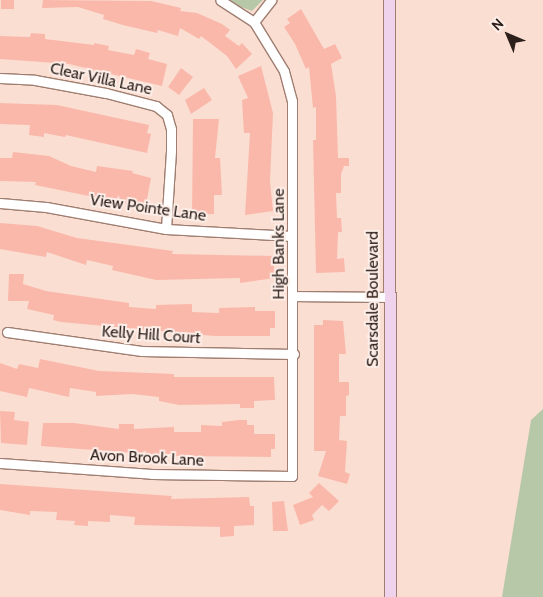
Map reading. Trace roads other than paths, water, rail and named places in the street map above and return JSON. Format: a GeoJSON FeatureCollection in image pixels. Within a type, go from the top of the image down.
{"type":"FeatureCollection","features":[{"type":"Feature","properties":{"kind":"main road","name":"Scarsdale Boulevard"},"geometry":{"type":"LineString","coordinates":[[389,0],[390,597]]}},
{"type":"Feature","properties":{"kind":"street"},"geometry":{"type":"LineString","coordinates":[[220,0],[254,22],[271,0]]}},
{"type":"Feature","properties":{"kind":"street","name":"High Banks Lane"},"geometry":{"type":"LineString","coordinates":[[254,22],[284,71],[292,101],[294,296],[292,476]]}},
{"type":"Feature","properties":{"kind":"street","name":"Clear Villa Lane"},"geometry":{"type":"LineString","coordinates":[[0,78],[36,80],[106,93],[156,106],[167,115],[171,129],[172,151],[166,230]]}},
{"type":"Feature","properties":{"kind":"street","name":"View Pointe Lane"},"geometry":{"type":"LineString","coordinates":[[0,203],[46,207],[166,230],[292,236]]}},
{"type":"Feature","properties":{"kind":"street"},"geometry":{"type":"LineString","coordinates":[[294,296],[390,297]]}},
{"type":"Feature","properties":{"kind":"street","name":"Kelly Hill Court"},"geometry":{"type":"LineString","coordinates":[[7,332],[142,351],[294,354]]}},
{"type":"Feature","properties":{"kind":"street","name":"Avon Brook Lane"},"geometry":{"type":"LineString","coordinates":[[0,463],[171,475],[292,476]]}}]}
